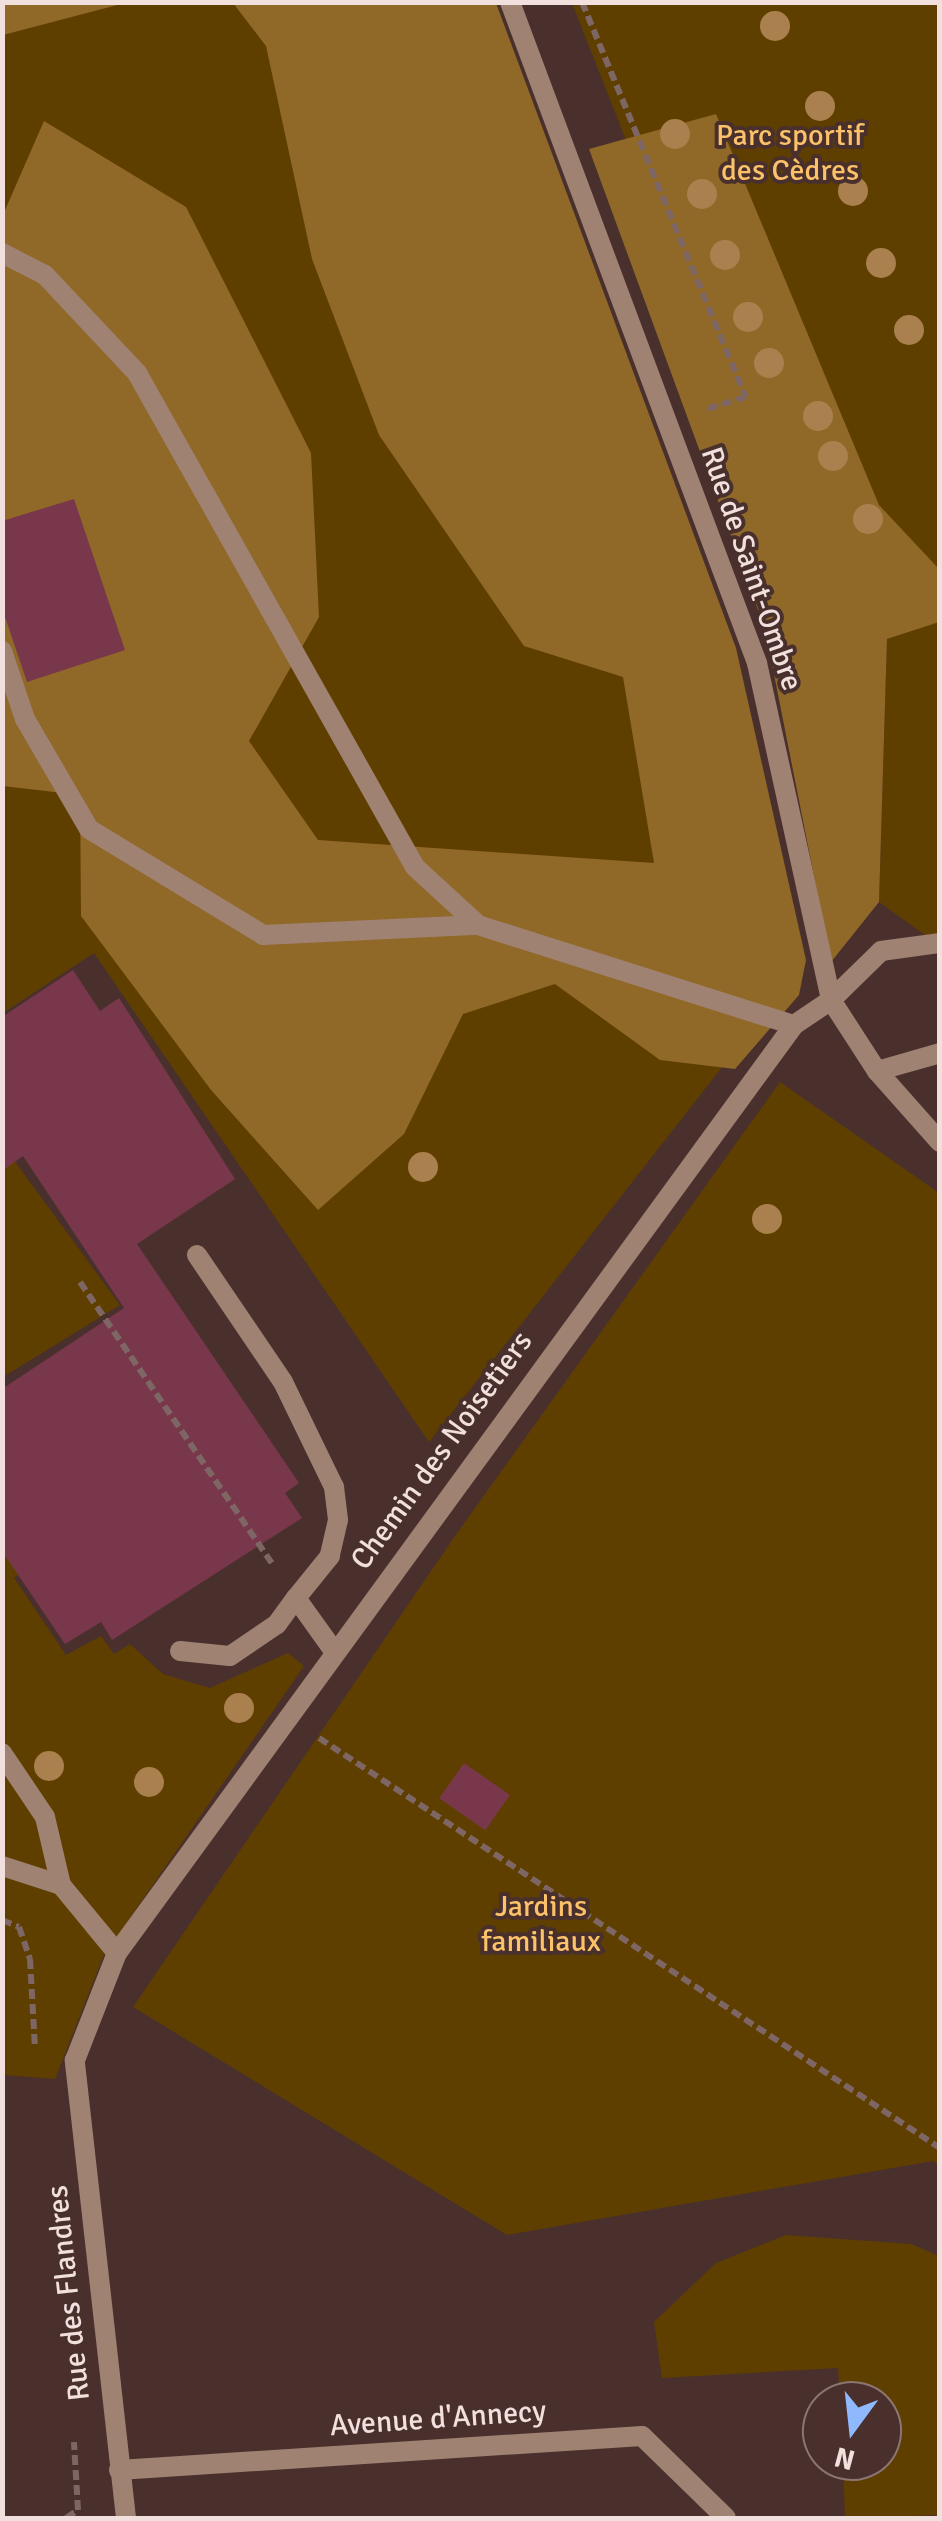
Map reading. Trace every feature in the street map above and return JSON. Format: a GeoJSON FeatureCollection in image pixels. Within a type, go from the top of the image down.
{"type":"FeatureCollection","features":[{"type":"Feature","properties":{"kind":"street","name":"Rue de Saint-Ombre"},"geometry":{"type":"LineString","coordinates":[[510,2],[757,663],[830,1000],[877,1071],[940,1142]]}},
{"type":"Feature","properties":{"kind":"street"},"geometry":{"type":"LineString","coordinates":[[2,253],[45,274],[137,374],[415,867],[478,924]]}},
{"type":"Feature","properties":{"kind":"street"},"geometry":{"type":"LineString","coordinates":[[2,651],[25,719],[89,829],[263,936],[478,924],[794,1025]]}},
{"type":"Feature","properties":{"kind":"street","name":"Chemin des Noisetiers"},"geometry":{"type":"LineString","coordinates":[[75,2060],[117,1954],[334,1651],[794,1025],[830,1000],[881,950],[940,943]]}},
{"type":"Feature","properties":{"kind":"street"},"geometry":{"type":"LineString","coordinates":[[877,1071],[940,1053]]}},
{"type":"Feature","properties":{"kind":"street"},"geometry":{"type":"LineString","coordinates":[[180,1651],[230,1656],[277,1624],[330,1556],[338,1520],[334,1487],[283,1382],[198,1254]]}},
{"type":"Feature","properties":{"kind":"street"},"geometry":{"type":"LineString","coordinates":[[296,1598],[334,1651]]}},
{"type":"Feature","properties":{"kind":"street"},"geometry":{"type":"LineString","coordinates":[[2,1752],[46,1817],[61,1885],[117,1954]]}},
{"type":"Feature","properties":{"kind":"street"},"geometry":{"type":"LineString","coordinates":[[2,1866],[61,1885]]}},
{"type":"Feature","properties":{"kind":"street","name":"Rue des Flandres"},"geometry":{"type":"LineString","coordinates":[[75,2060],[126,2518]]}},
{"type":"Feature","properties":{"kind":"street","name":"Avenue d'Annecy"},"geometry":{"type":"LineString","coordinates":[[120,2470],[642,2436],[726,2518]]}},
{"type":"Feature","properties":{"kind":"path"},"geometry":{"type":"LineString","coordinates":[[582,2],[746,397]]}},
{"type":"Feature","properties":{"kind":"path"},"geometry":{"type":"LineString","coordinates":[[80,1282],[296,1598]]}},
{"type":"Feature","properties":{"kind":"path"},"geometry":{"type":"LineString","coordinates":[[286,1718],[940,2148]]}},
{"type":"Feature","properties":{"kind":"path"},"geometry":{"type":"LineString","coordinates":[[2,1920],[19,1927],[30,1960],[30,2033],[38,2060],[77,2082]]}},
{"type":"Feature","properties":{"kind":"green space"},"geometry":{"type":"Polygon","coordinates":[[[3,3],[478,3],[787,984],[429,1442],[94,953],[3,1013],[3,3]]]}},
{"type":"Feature","properties":{"kind":"green space","name":"Parc sportif des Cèdres"},"geometry":{"type":"Polygon","coordinates":[[[572,3],[939,3],[939,596],[784,542],[572,3]]]}},
{"type":"Feature","properties":{"kind":"green space"},"geometry":{"type":"Polygon","coordinates":[[[939,620],[939,945],[879,902],[887,639],[939,620]]]}},
{"type":"Feature","properties":{"kind":"green space","name":"Jardins familiaux"},"geometry":{"type":"Polygon","coordinates":[[[780,1082],[939,1193],[939,2165],[933,2161],[507,2235],[133,2007],[455,1536],[780,1082]]]}},
{"type":"Feature","properties":{"kind":"green space"},"geometry":{"type":"Polygon","coordinates":[[[2,1144],[120,1305],[3,1377],[2,1377],[2,1144]]]}},
{"type":"Feature","properties":{"kind":"green space"},"geometry":{"type":"Polygon","coordinates":[[[3,1547],[48,1551],[14,1578],[66,1655],[101,1636],[114,1654],[130,1644],[163,1674],[210,1688],[288,1653],[304,1666],[103,1957],[55,2079],[3,2075],[3,1547]]]}},
{"type":"Feature","properties":{"kind":"green space"},"geometry":{"type":"Polygon","coordinates":[[[786,2235],[911,2244],[939,2256],[939,2515],[845,2518],[844,2481],[902,2481],[902,2381],[839,2381],[838,2368],[662,2378],[654,2322],[716,2263],[786,2235]]]}},
{"type":"Feature","properties":{"kind":"shaded area"},"geometry":{"type":"Polygon","coordinates":[[[3,2],[125,2],[125,3],[3,35],[3,2]]]}},
{"type":"Feature","properties":{"kind":"shaded area"},"geometry":{"type":"Polygon","coordinates":[[[233,3],[496,3],[736,648],[806,960],[799,995],[735,1069],[660,1060],[555,984],[463,1014],[404,1134],[318,1210],[211,1090],[81,916],[80,795],[3,786],[2,217],[44,121],[186,207],[311,453],[319,617],[249,741],[318,840],[654,863],[623,677],[524,646],[379,435],[312,259],[266,46],[233,3]]]}},
{"type":"Feature","properties":{"kind":"shaded area"},"geometry":{"type":"Polygon","coordinates":[[[716,114],[879,505],[939,569],[939,622],[887,639],[879,902],[831,962],[765,629],[589,149],[716,114]]]}},
{"type":"Feature","properties":{"kind":"building"},"geometry":{"type":"Polygon","coordinates":[[[74,499],[125,650],[27,682],[2,608],[2,521],[74,499]]]}},
{"type":"Feature","properties":{"kind":"building"},"geometry":{"type":"Polygon","coordinates":[[[73,970],[100,1011],[119,998],[235,1179],[137,1244],[299,1483],[285,1493],[302,1518],[112,1640],[101,1622],[65,1644],[2,1551],[2,1389],[124,1308],[23,1156],[2,1171],[2,1017],[73,970]]]}},
{"type":"Feature","properties":{"kind":"building"},"geometry":{"type":"Polygon","coordinates":[[[464,1763],[510,1795],[485,1830],[439,1798],[464,1763]]]}}]}
